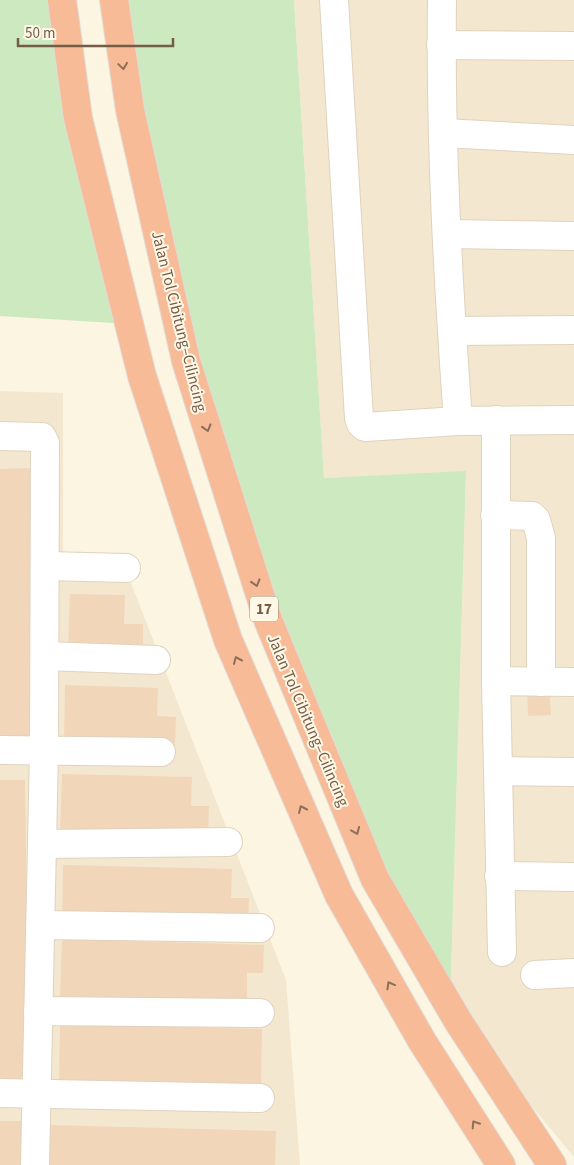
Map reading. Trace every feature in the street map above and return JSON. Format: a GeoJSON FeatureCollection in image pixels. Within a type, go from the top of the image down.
{"type":"FeatureCollection","features":[{"type":"Feature","properties":{"kind":"highway"},"geometry":{"type":"LineString","coordinates":[[62,0],[78,118],[142,376],[228,640],[339,895],[422,1041],[501,1165]]}},
{"type":"Feature","properties":{"kind":"highway","name":"Jalan Tol Cibitung–Cilincing"},"geometry":{"type":"LineString","coordinates":[[114,0],[130,110],[186,361],[268,620],[376,879],[458,1021],[552,1165]]}},
{"type":"Feature","properties":{"kind":"street"},"geometry":{"type":"LineString","coordinates":[[334,0],[359,418],[361,424],[365,427],[458,421],[574,420]]}},
{"type":"Feature","properties":{"kind":"street"},"geometry":{"type":"LineString","coordinates":[[442,0],[444,133],[452,331],[458,421]]}},
{"type":"Feature","properties":{"kind":"street"},"geometry":{"type":"LineString","coordinates":[[442,45],[574,46]]}},
{"type":"Feature","properties":{"kind":"street"},"geometry":{"type":"LineString","coordinates":[[444,133],[574,140]]}},
{"type":"Feature","properties":{"kind":"street"},"geometry":{"type":"LineString","coordinates":[[448,234],[574,236]]}},
{"type":"Feature","properties":{"kind":"street"},"geometry":{"type":"LineString","coordinates":[[452,331],[574,330]]}},
{"type":"Feature","properties":{"kind":"street"},"geometry":{"type":"LineString","coordinates":[[496,420],[496,681],[502,952]]}},
{"type":"Feature","properties":{"kind":"street"},"geometry":{"type":"LineString","coordinates":[[0,436],[42,437],[44,440],[46,656],[34,1165]]}},
{"type":"Feature","properties":{"kind":"street"},"geometry":{"type":"LineString","coordinates":[[495,515],[532,516],[536,520],[541,538],[541,682]]}},
{"type":"Feature","properties":{"kind":"street"},"geometry":{"type":"LineString","coordinates":[[46,566],[126,568]]}},
{"type":"Feature","properties":{"kind":"street"},"geometry":{"type":"LineString","coordinates":[[46,656],[156,660]]}},
{"type":"Feature","properties":{"kind":"street"},"geometry":{"type":"LineString","coordinates":[[496,681],[574,682]]}},
{"type":"Feature","properties":{"kind":"street"},"geometry":{"type":"LineString","coordinates":[[0,750],[161,752]]}},
{"type":"Feature","properties":{"kind":"street"},"geometry":{"type":"LineString","coordinates":[[498,771],[574,772]]}},
{"type":"Feature","properties":{"kind":"street"},"geometry":{"type":"LineString","coordinates":[[42,844],[228,842]]}},
{"type":"Feature","properties":{"kind":"street"},"geometry":{"type":"LineString","coordinates":[[499,876],[574,877]]}},
{"type":"Feature","properties":{"kind":"street"},"geometry":{"type":"LineString","coordinates":[[40,925],[260,928]]}},
{"type":"Feature","properties":{"kind":"street"},"geometry":{"type":"LineString","coordinates":[[535,975],[574,973]]}},
{"type":"Feature","properties":{"kind":"street"},"geometry":{"type":"LineString","coordinates":[[38,1011],[260,1013]]}},
{"type":"Feature","properties":{"kind":"street"},"geometry":{"type":"LineString","coordinates":[[0,1093],[260,1098]]}},
{"type":"Feature","properties":{"kind":"shaded area"},"geometry":{"type":"Polygon","coordinates":[[[294,0],[574,0],[574,1157],[450,1008],[466,472],[324,478],[294,0]]]}},
{"type":"Feature","properties":{"kind":"shaded area"},"geometry":{"type":"Polygon","coordinates":[[[0,391],[63,393],[63,556],[122,560],[286,980],[300,1165],[0,1165],[0,391]]]}},
{"type":"Feature","properties":{"kind":"green space"},"geometry":{"type":"Polygon","coordinates":[[[0,0],[62,0],[129,324],[0,316],[0,0]]]}},
{"type":"Feature","properties":{"kind":"green space"},"geometry":{"type":"Polygon","coordinates":[[[114,0],[294,0],[324,478],[466,471],[450,1008],[375,879],[186,361],[114,0]]]}},
{"type":"Feature","properties":{"kind":"building"},"geometry":{"type":"Polygon","coordinates":[[[34,468],[36,741],[0,741],[0,469],[34,468]]]}},
{"type":"Feature","properties":{"kind":"building"},"geometry":{"type":"Polygon","coordinates":[[[70,594],[125,595],[124,624],[143,624],[143,653],[68,651],[70,594]]]}},
{"type":"Feature","properties":{"kind":"building"},"geometry":{"type":"Polygon","coordinates":[[[65,685],[158,688],[157,716],[176,717],[175,745],[64,743],[65,685]]]}},
{"type":"Feature","properties":{"kind":"building"},"geometry":{"type":"Polygon","coordinates":[[[549,687],[551,715],[528,716],[527,688],[549,687]]]}},
{"type":"Feature","properties":{"kind":"building"},"geometry":{"type":"Polygon","coordinates":[[[62,774],[192,777],[191,806],[209,806],[208,835],[60,831],[62,774]]]}},
{"type":"Feature","properties":{"kind":"building"},"geometry":{"type":"Polygon","coordinates":[[[0,780],[25,780],[29,1085],[0,1085],[0,780]]]}},
{"type":"Feature","properties":{"kind":"building"},"geometry":{"type":"Polygon","coordinates":[[[63,865],[232,869],[231,898],[249,898],[248,927],[62,922],[63,865]]]}},
{"type":"Feature","properties":{"kind":"building"},"geometry":{"type":"Polygon","coordinates":[[[62,939],[264,945],[263,973],[247,973],[247,1001],[60,997],[62,939]]]}},
{"type":"Feature","properties":{"kind":"building"},"geometry":{"type":"Polygon","coordinates":[[[60,1024],[262,1029],[261,1087],[59,1081],[60,1024]]]}},
{"type":"Feature","properties":{"kind":"building"},"geometry":{"type":"Polygon","coordinates":[[[0,1121],[23,1121],[24,1165],[0,1165],[0,1121]]]}},
{"type":"Feature","properties":{"kind":"building"},"geometry":{"type":"Polygon","coordinates":[[[50,1125],[276,1131],[275,1165],[49,1165],[50,1125]]]}}]}
